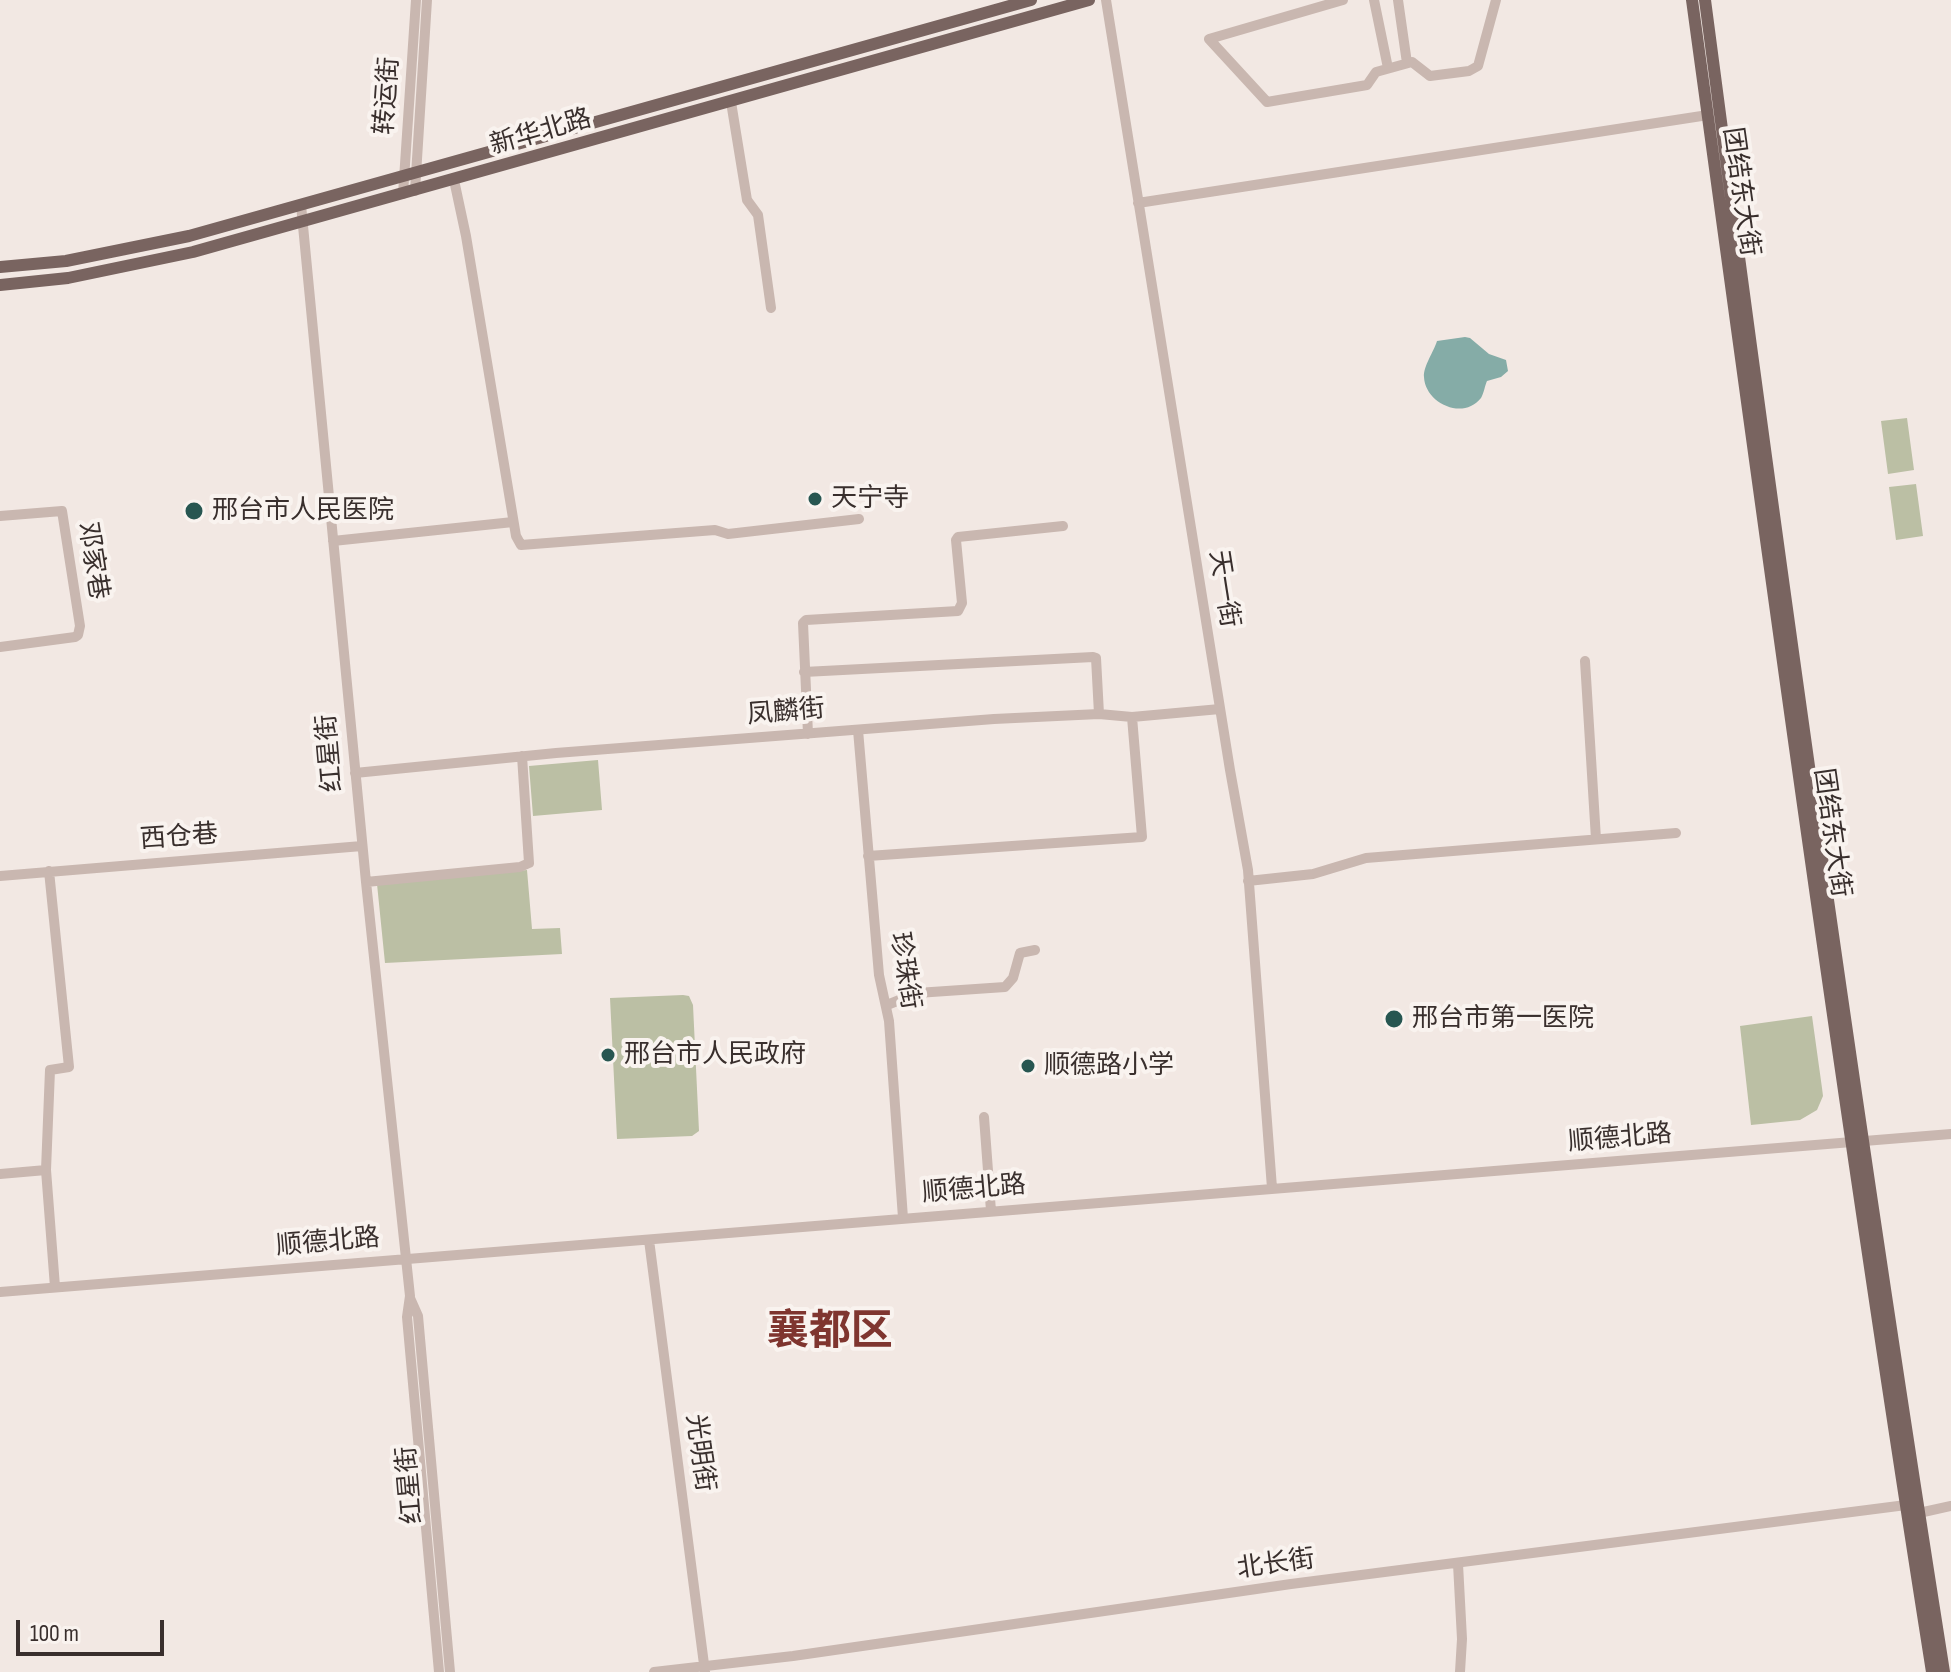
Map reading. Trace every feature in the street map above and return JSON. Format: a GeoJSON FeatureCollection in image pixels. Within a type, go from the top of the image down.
{"type":"FeatureCollection","features":[{"type":"Feature","properties":{"kind":"main road","name":"新华北路"},"geometry":{"type":"LineString","coordinates":[[0,267],[66,261],[137,248],[301,205],[1031,0]]}},
{"type":"Feature","properties":{"kind":"main road","name":"新华北路"},"geometry":{"type":"LineString","coordinates":[[0,285],[140,265],[454,180],[1089,0]]}},
{"type":"Feature","properties":{"kind":"main road","name":"团结东大街"},"geometry":{"type":"LineString","coordinates":[[1692,0],[1859,1142],[1944,1672]]}},
{"type":"Feature","properties":{"kind":"main road","name":"团结东大街"},"geometry":{"type":"LineString","coordinates":[[1705,0],[1906,1505],[1932,1672]]}},
{"type":"Feature","properties":{"kind":"street","name":"转运街"},"geometry":{"type":"LineString","coordinates":[[409,192],[416,0]]}},
{"type":"Feature","properties":{"kind":"street","name":"转运街"},"geometry":{"type":"LineString","coordinates":[[410,174],[427,0]]}},
{"type":"Feature","properties":{"kind":"street","name":"天一街"},"geometry":{"type":"LineString","coordinates":[[1106,0],[1248,881],[1272,1188]]}},
{"type":"Feature","properties":{"kind":"street"},"geometry":{"type":"LineString","coordinates":[[1343,0],[1209,39],[1267,102],[1367,85],[1376,72],[1412,62],[1430,76],[1469,71],[1478,66],[1496,0]]}},
{"type":"Feature","properties":{"kind":"street"},"geometry":{"type":"LineString","coordinates":[[1374,0],[1388,68]]}},
{"type":"Feature","properties":{"kind":"street"},"geometry":{"type":"LineString","coordinates":[[1398,0],[1407,63]]}},
{"type":"Feature","properties":{"kind":"street"},"geometry":{"type":"LineString","coordinates":[[731,102],[747,200],[758,215],[771,308]]}},
{"type":"Feature","properties":{"kind":"street"},"geometry":{"type":"LineString","coordinates":[[1138,203],[1708,115]]}},
{"type":"Feature","properties":{"kind":"street"},"geometry":{"type":"LineString","coordinates":[[454,180],[518,541],[524,546],[715,530],[728,534],[859,519]]}},
{"type":"Feature","properties":{"kind":"street","name":"红星街"},"geometry":{"type":"LineString","coordinates":[[301,205],[362,846],[410,1296],[407,1317],[439,1672]]}},
{"type":"Feature","properties":{"kind":"street","name":"邓家巷"},"geometry":{"type":"LineString","coordinates":[[0,516],[62,511],[80,626],[78,635],[0,647]]}},
{"type":"Feature","properties":{"kind":"street"},"geometry":{"type":"LineString","coordinates":[[333,541],[513,522]]}},
{"type":"Feature","properties":{"kind":"street"},"geometry":{"type":"LineString","coordinates":[[808,734],[801,627],[806,620],[958,611],[962,603],[958,537],[1063,526]]}},
{"type":"Feature","properties":{"kind":"street"},"geometry":{"type":"LineString","coordinates":[[804,672],[1093,657],[1096,658],[1099,714]]}},
{"type":"Feature","properties":{"kind":"street"},"geometry":{"type":"LineString","coordinates":[[1585,661],[1596,839]]}},
{"type":"Feature","properties":{"kind":"street","name":"凤麟街"},"geometry":{"type":"LineString","coordinates":[[355,773],[522,756],[994,719],[1099,714],[1132,717],[1220,709]]}},
{"type":"Feature","properties":{"kind":"street"},"geometry":{"type":"LineString","coordinates":[[868,856],[1142,837],[1132,717]]}},
{"type":"Feature","properties":{"kind":"street","name":"珍珠街"},"geometry":{"type":"LineString","coordinates":[[858,730],[879,975],[887,1005],[903,1218]]}},
{"type":"Feature","properties":{"kind":"street"},"geometry":{"type":"LineString","coordinates":[[366,882],[520,867],[529,863],[522,756]]}},
{"type":"Feature","properties":{"kind":"street"},"geometry":{"type":"LineString","coordinates":[[1248,881],[1313,874],[1366,858],[1676,833]]}},
{"type":"Feature","properties":{"kind":"street","name":"西仓巷"},"geometry":{"type":"LineString","coordinates":[[0,876],[362,846]]}},
{"type":"Feature","properties":{"kind":"street"},"geometry":{"type":"LineString","coordinates":[[49,871],[69,1067],[50,1070],[46,1170],[55,1287]]}},
{"type":"Feature","properties":{"kind":"street"},"geometry":{"type":"LineString","coordinates":[[887,1005],[917,993],[1005,987],[1013,978],[1020,953],[1035,950]]}},
{"type":"Feature","properties":{"kind":"street"},"geometry":{"type":"LineString","coordinates":[[984,1117],[991,1211]]}},
{"type":"Feature","properties":{"kind":"street","name":"顺德北路"},"geometry":{"type":"LineString","coordinates":[[0,1292],[1951,1134]]}},
{"type":"Feature","properties":{"kind":"street"},"geometry":{"type":"LineString","coordinates":[[0,1174],[46,1170]]}},
{"type":"Feature","properties":{"kind":"street","name":"光明街"},"geometry":{"type":"LineString","coordinates":[[649,1240],[705,1668]]}},
{"type":"Feature","properties":{"kind":"street","name":"红星街"},"geometry":{"type":"LineString","coordinates":[[410,1296],[418,1316],[450,1672]]}},
{"type":"Feature","properties":{"kind":"street","name":"北长街"},"geometry":{"type":"LineString","coordinates":[[654,1672],[793,1656],[1291,1584],[1906,1505]]}},
{"type":"Feature","properties":{"kind":"street"},"geometry":{"type":"LineString","coordinates":[[1919,1513],[1951,1506]]}},
{"type":"Feature","properties":{"kind":"street"},"geometry":{"type":"LineString","coordinates":[[1458,1564],[1462,1639],[1460,1672]]}},
{"type":"Feature","properties":{"kind":"green space"},"geometry":{"type":"Polygon","coordinates":[[[1907,418],[1914,470],[1888,474],[1881,421],[1907,418]]]}},
{"type":"Feature","properties":{"kind":"green space"},"geometry":{"type":"Polygon","coordinates":[[[1916,484],[1923,536],[1896,540],[1889,487],[1916,484]]]}},
{"type":"Feature","properties":{"kind":"green space"},"geometry":{"type":"Polygon","coordinates":[[[598,760],[602,810],[533,816],[529,766],[598,760]]]}},
{"type":"Feature","properties":{"kind":"green space"},"geometry":{"type":"Polygon","coordinates":[[[527,870],[532,929],[560,928],[562,954],[385,963],[377,884],[527,870]]]}},
{"type":"Feature","properties":{"kind":"green space"},"geometry":{"type":"Polygon","coordinates":[[[689,996],[693,1005],[699,1131],[692,1136],[617,1139],[610,998],[689,996]]]}},
{"type":"Feature","properties":{"kind":"green space"},"geometry":{"type":"Polygon","coordinates":[[[1812,1016],[1823,1096],[1817,1110],[1800,1120],[1751,1125],[1740,1026],[1812,1016]]]}},
{"type":"Feature","properties":{"kind":"water"},"geometry":{"type":"Polygon","coordinates":[[[1465,337],[1489,354],[1506,360],[1508,371],[1501,377],[1487,381],[1481,398],[1473,405],[1455,408],[1446,406],[1431,394],[1424,373],[1437,341],[1465,337]]]}},
{"type":"Feature","properties":{"kind":"place","name":"天宁寺"},"geometry":{"type":"Point","coordinates":[815,499]}},
{"type":"Feature","properties":{"kind":"place","name":"邢台市人民医院"},"geometry":{"type":"Point","coordinates":[194,511]}},
{"type":"Feature","properties":{"kind":"place","name":"邢台市第一医院"},"geometry":{"type":"Point","coordinates":[1394,1019]}},
{"type":"Feature","properties":{"kind":"place","name":"邢台市人民政府"},"geometry":{"type":"Point","coordinates":[608,1055]}},
{"type":"Feature","properties":{"kind":"place","name":"顺德路小学"},"geometry":{"type":"Point","coordinates":[1028,1066]}},
{"type":"Feature","properties":{"kind":"district","name":"襄都区"},"geometry":{"type":"Point","coordinates":[830,1333]}}]}
